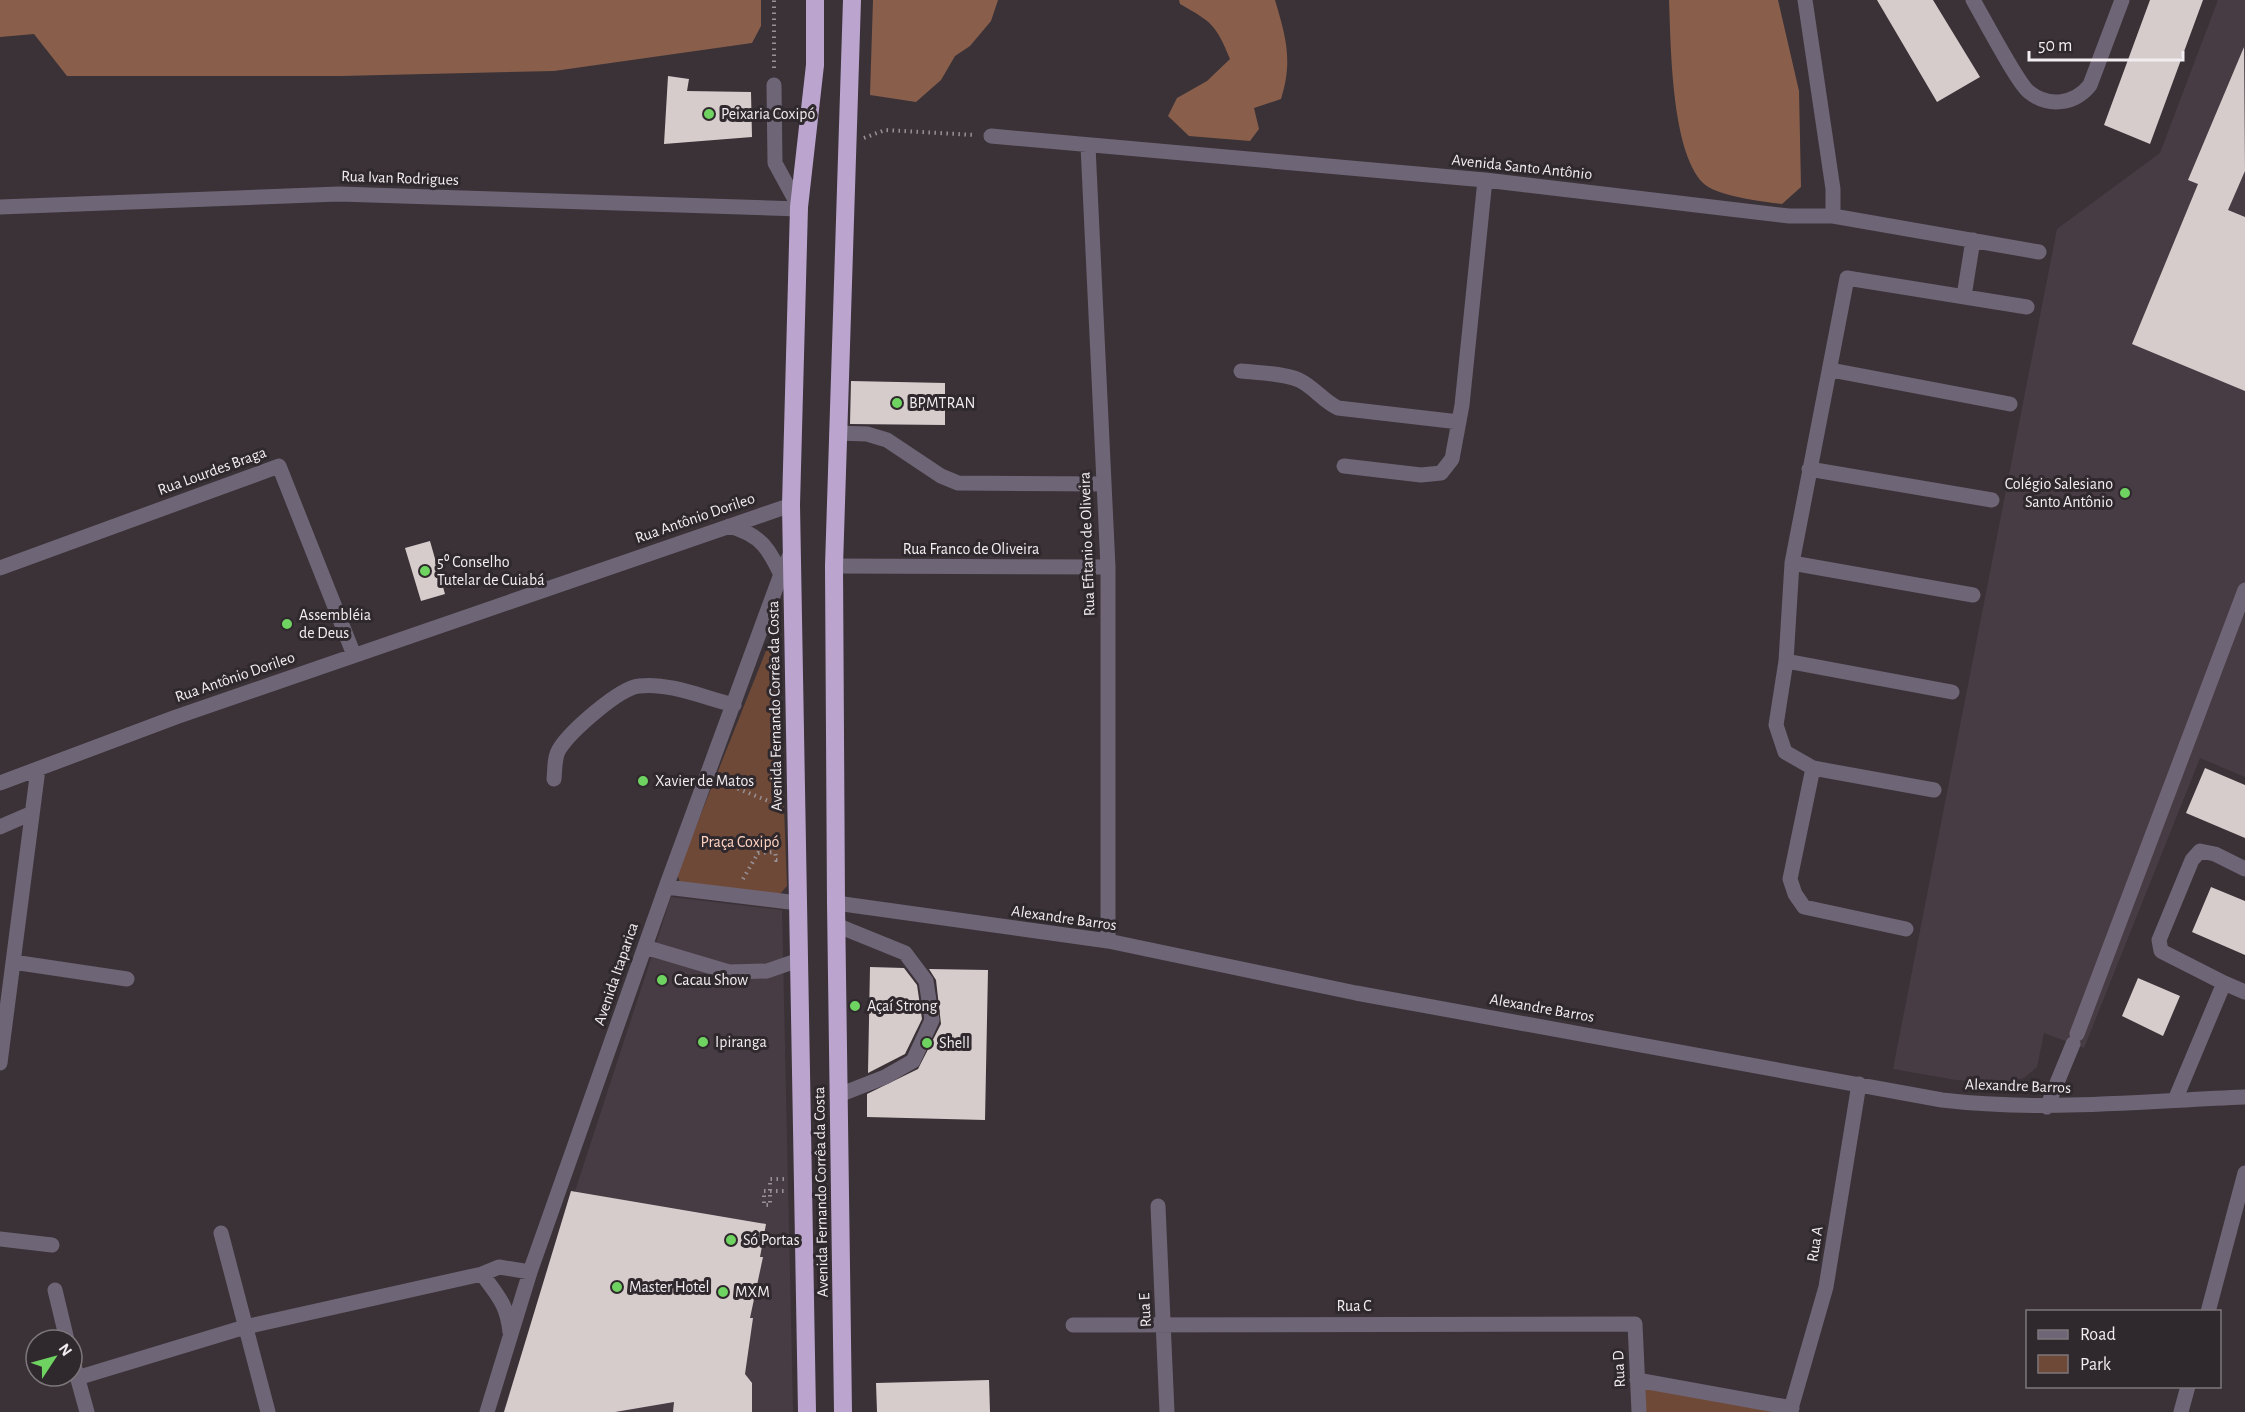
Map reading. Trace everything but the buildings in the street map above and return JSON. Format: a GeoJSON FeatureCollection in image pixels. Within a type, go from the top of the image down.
{"type":"FeatureCollection","features":[{"type":"Feature","properties":{"kind":"highway","name":"Avenida Fernando Corrêa da Costa"},"geometry":{"type":"LineString","coordinates":[[807,1412],[790,505],[799,208],[815,65],[815,0]]}},
{"type":"Feature","properties":{"kind":"highway","name":"Avenida Fernando Corrêa da Costa"},"geometry":{"type":"LineString","coordinates":[[843,1412],[836,925],[834,566],[852,0]]}},
{"type":"Feature","properties":{"kind":"street"},"geometry":{"type":"LineString","coordinates":[[1806,0],[1833,189],[1833,216]]}},
{"type":"Feature","properties":{"kind":"street"},"geometry":{"type":"LineString","coordinates":[[1973,0],[2027,92],[2048,102],[2071,101],[2081,96],[2090,85],[2122,0]]}},
{"type":"Feature","properties":{"kind":"street"},"geometry":{"type":"LineString","coordinates":[[774,85],[775,164],[799,208]]}},
{"type":"Feature","properties":{"kind":"street","name":"Avenida Santo Antônio"},"geometry":{"type":"LineString","coordinates":[[991,136],[1485,180],[1789,216],[1833,216],[2039,252]]}},
{"type":"Feature","properties":{"kind":"street","name":"Rua Efitanio de Oliveira"},"geometry":{"type":"LineString","coordinates":[[1088,146],[1108,567],[1108,941]]}},
{"type":"Feature","properties":{"kind":"street"},"geometry":{"type":"LineString","coordinates":[[1344,466],[1421,475],[1441,473],[1452,459],[1459,422],[1485,180]]}},
{"type":"Feature","properties":{"kind":"street","name":"Rua Ivan Rodrigues"},"geometry":{"type":"LineString","coordinates":[[0,207],[339,194],[799,208]]}},
{"type":"Feature","properties":{"kind":"street"},"geometry":{"type":"LineString","coordinates":[[1964,296],[1973,240]]}},
{"type":"Feature","properties":{"kind":"street"},"geometry":{"type":"LineString","coordinates":[[1934,790],[1813,768],[1785,752],[1776,725],[1786,661],[1792,562],[1809,469],[1831,370],[1847,278],[2027,307]]}},
{"type":"Feature","properties":{"kind":"street"},"geometry":{"type":"LineString","coordinates":[[1831,370],[2010,404]]}},
{"type":"Feature","properties":{"kind":"street"},"geometry":{"type":"LineString","coordinates":[[1241,371],[1284,376],[1300,381],[1338,408],[1459,422]]}},
{"type":"Feature","properties":{"kind":"street"},"geometry":{"type":"LineString","coordinates":[[837,433],[867,434],[887,440],[941,476],[958,483],[1103,484]]}},
{"type":"Feature","properties":{"kind":"street","name":"Rua Lourdes Braga"},"geometry":{"type":"LineString","coordinates":[[0,568],[279,466],[354,655]]}},
{"type":"Feature","properties":{"kind":"street"},"geometry":{"type":"LineString","coordinates":[[1809,469],[1992,500]]}},
{"type":"Feature","properties":{"kind":"street","name":"Rua Antônio Dorileo"},"geometry":{"type":"LineString","coordinates":[[0,783],[354,655],[790,505]]}},
{"type":"Feature","properties":{"kind":"street"},"geometry":{"type":"LineString","coordinates":[[729,526],[749,532],[760,540],[781,574],[792,599]]}},
{"type":"Feature","properties":{"kind":"street","name":"Avenida Itaparica"},"geometry":{"type":"LineString","coordinates":[[488,1412],[530,1272],[666,887],[781,574],[792,552]]}},
{"type":"Feature","properties":{"kind":"street"},"geometry":{"type":"LineString","coordinates":[[1792,562],[1973,595]]}},
{"type":"Feature","properties":{"kind":"street","name":"Rua Franco de Oliveira"},"geometry":{"type":"LineString","coordinates":[[834,566],[1108,567]]}},
{"type":"Feature","properties":{"kind":"street"},"geometry":{"type":"LineString","coordinates":[[2047,1107],[2241,612],[2245,590]]}},
{"type":"Feature","properties":{"kind":"street"},"geometry":{"type":"LineString","coordinates":[[1786,661],[1952,692]]}},
{"type":"Feature","properties":{"kind":"street"},"geometry":{"type":"LineString","coordinates":[[554,779],[558,749],[598,710],[636,686],[657,686],[734,705]]}},
{"type":"Feature","properties":{"kind":"street"},"geometry":{"type":"LineString","coordinates":[[1813,768],[1790,879],[1795,894],[1804,907],[1906,929]]}},
{"type":"Feature","properties":{"kind":"street"},"geometry":{"type":"LineString","coordinates":[[0,1063],[38,769]]}},
{"type":"Feature","properties":{"kind":"street"},"geometry":{"type":"LineString","coordinates":[[0,827],[32,813]]}},
{"type":"Feature","properties":{"kind":"street"},"geometry":{"type":"LineString","coordinates":[[2245,869],[2215,854],[2200,851],[2192,860],[2159,940],[2161,951],[2245,992]]}},
{"type":"Feature","properties":{"kind":"street"},"geometry":{"type":"LineString","coordinates":[[666,887],[798,903]]}},
{"type":"Feature","properties":{"kind":"street","name":"Alexandre Barros"},"geometry":{"type":"LineString","coordinates":[[836,903],[1108,941],[1356,993],[1942,1101],[1994,1106],[2047,1107],[2245,1097]]}},
{"type":"Feature","properties":{"kind":"street"},"geometry":{"type":"LineString","coordinates":[[836,925],[905,953],[926,981],[932,1020],[913,1061],[885,1077],[839,1095]]}},
{"type":"Feature","properties":{"kind":"street"},"geometry":{"type":"LineString","coordinates":[[645,947],[729,972],[767,971],[800,960]]}},
{"type":"Feature","properties":{"kind":"street"},"geometry":{"type":"LineString","coordinates":[[13,962],[127,979]]}},
{"type":"Feature","properties":{"kind":"street"},"geometry":{"type":"LineString","coordinates":[[2175,1100],[2224,983]]}},
{"type":"Feature","properties":{"kind":"street","name":"Rua A"},"geometry":{"type":"LineString","coordinates":[[1637,1380],[1791,1410],[1826,1287],[1859,1084]]}},
{"type":"Feature","properties":{"kind":"street"},"geometry":{"type":"LineString","coordinates":[[2208,1310],[2245,1173]]}},
{"type":"Feature","properties":{"kind":"street","name":"Rua E"},"geometry":{"type":"LineString","coordinates":[[1158,1206],[1167,1412]]}},
{"type":"Feature","properties":{"kind":"street"},"geometry":{"type":"LineString","coordinates":[[221,1233],[268,1412]]}},
{"type":"Feature","properties":{"kind":"street"},"geometry":{"type":"LineString","coordinates":[[0,1239],[52,1245]]}},
{"type":"Feature","properties":{"kind":"street"},"geometry":{"type":"LineString","coordinates":[[84,1376],[245,1327],[480,1275],[500,1267],[530,1272]]}},
{"type":"Feature","properties":{"kind":"street"},"geometry":{"type":"LineString","coordinates":[[480,1275],[502,1299],[509,1316],[511,1340]]}},
{"type":"Feature","properties":{"kind":"street"},"geometry":{"type":"LineString","coordinates":[[55,1290],[65,1328]]}},
{"type":"Feature","properties":{"kind":"street","name":"Rua C"},"geometry":{"type":"LineString","coordinates":[[1072,1325],[1635,1324]]}},
{"type":"Feature","properties":{"kind":"street","name":"Rua D"},"geometry":{"type":"LineString","coordinates":[[1635,1324],[1639,1412]]}},
{"type":"Feature","properties":{"kind":"street"},"geometry":{"type":"LineString","coordinates":[[80,1388],[87,1412]]}},
{"type":"Feature","properties":{"kind":"street"},"geometry":{"type":"LineString","coordinates":[[2181,1412],[2187,1388]]}},
{"type":"Feature","properties":{"kind":"path"},"geometry":{"type":"LineString","coordinates":[[774,0],[774,85]]}},
{"type":"Feature","properties":{"kind":"path"},"geometry":{"type":"LineString","coordinates":[[846,141],[855,141],[885,130],[991,136]]}},
{"type":"Feature","properties":{"kind":"path"},"geometry":{"type":"LineString","coordinates":[[707,777],[771,802]]}},
{"type":"Feature","properties":{"kind":"path"},"geometry":{"type":"LineString","coordinates":[[734,895],[758,853],[775,852]]}},
{"type":"Feature","properties":{"kind":"path"},"geometry":{"type":"LineString","coordinates":[[764,1191],[764,1205],[770,1205],[770,1179]]}},
{"type":"Feature","properties":{"kind":"shaded area"},"geometry":{"type":"Polygon","coordinates":[[[0,0],[761,0],[761,26],[752,43],[554,71],[341,76],[67,76],[34,34],[0,37],[0,0]]]}},
{"type":"Feature","properties":{"kind":"shaded area"},"geometry":{"type":"Polygon","coordinates":[[[873,0],[998,0],[991,21],[970,46],[955,56],[941,80],[916,102],[870,95],[873,0]]]}},
{"type":"Feature","properties":{"kind":"shaded area"},"geometry":{"type":"Polygon","coordinates":[[[1179,0],[1275,0],[1287,49],[1285,85],[1281,99],[1254,108],[1259,129],[1250,141],[1189,136],[1168,116],[1177,98],[1207,81],[1230,59],[1212,26],[1180,4],[1179,0]]]}},
{"type":"Feature","properties":{"kind":"shaded area"},"geometry":{"type":"Polygon","coordinates":[[[1669,0],[1778,0],[1799,91],[1801,187],[1782,204],[1741,198],[1709,188],[1692,168],[1684,147],[1675,96],[1669,0]]]}},
{"type":"Feature","properties":{"kind":"shaded area","name":"Colégio Salesiano Santo Antônio"},"geometry":{"type":"Polygon","coordinates":[[[2218,0],[2245,0],[2245,777],[2200,758],[2084,1048],[2044,1033],[2037,1067],[2024,1078],[2003,1083],[1956,1080],[1893,1069],[2057,229],[2160,153],[2218,0]]]}},
{"type":"Feature","properties":{"kind":"shaded area"},"geometry":{"type":"Polygon","coordinates":[[[671,897],[782,910],[793,1412],[503,1412],[671,897]]]}},
{"type":"Feature","properties":{"kind":"green space","name":"Praça Coxipó"},"geometry":{"type":"Polygon","coordinates":[[[777,623],[787,886],[779,895],[680,882],[677,874],[777,623]]]}},
{"type":"Feature","properties":{"kind":"green space"},"geometry":{"type":"Polygon","coordinates":[[[1643,1385],[1783,1412],[1645,1412],[1643,1385]]]}},
{"type":"Feature","properties":{"kind":"place","name":"Peixaria Coxipó"},"geometry":{"type":"Point","coordinates":[709,114]}},
{"type":"Feature","properties":{"kind":"place","name":"BPMTRAN"},"geometry":{"type":"Point","coordinates":[897,403]}},
{"type":"Feature","properties":{"kind":"place","name":"Colégio Salesiano Santo Antônio"},"geometry":{"type":"Point","coordinates":[2125,493]}},
{"type":"Feature","properties":{"kind":"place","name":"5⁰ Conselho Tutelar de Cuiabá"},"geometry":{"type":"Point","coordinates":[425,571]}},
{"type":"Feature","properties":{"kind":"place","name":"Assembléia de Deus"},"geometry":{"type":"Point","coordinates":[287,624]}},
{"type":"Feature","properties":{"kind":"place","name":"Xavier de Matos"},"geometry":{"type":"Point","coordinates":[643,781]}},
{"type":"Feature","properties":{"kind":"place","name":"Cacau Show"},"geometry":{"type":"Point","coordinates":[662,980]}},
{"type":"Feature","properties":{"kind":"place","name":"Açaí Strong"},"geometry":{"type":"Point","coordinates":[855,1006]}},
{"type":"Feature","properties":{"kind":"place","name":"Ipiranga"},"geometry":{"type":"Point","coordinates":[703,1042]}},
{"type":"Feature","properties":{"kind":"place","name":"Shell"},"geometry":{"type":"Point","coordinates":[927,1043]}},
{"type":"Feature","properties":{"kind":"place","name":"Só Portas"},"geometry":{"type":"Point","coordinates":[731,1240]}},
{"type":"Feature","properties":{"kind":"place","name":"Master Hotel"},"geometry":{"type":"Point","coordinates":[617,1287]}},
{"type":"Feature","properties":{"kind":"place","name":"MXM"},"geometry":{"type":"Point","coordinates":[723,1292]}}]}
